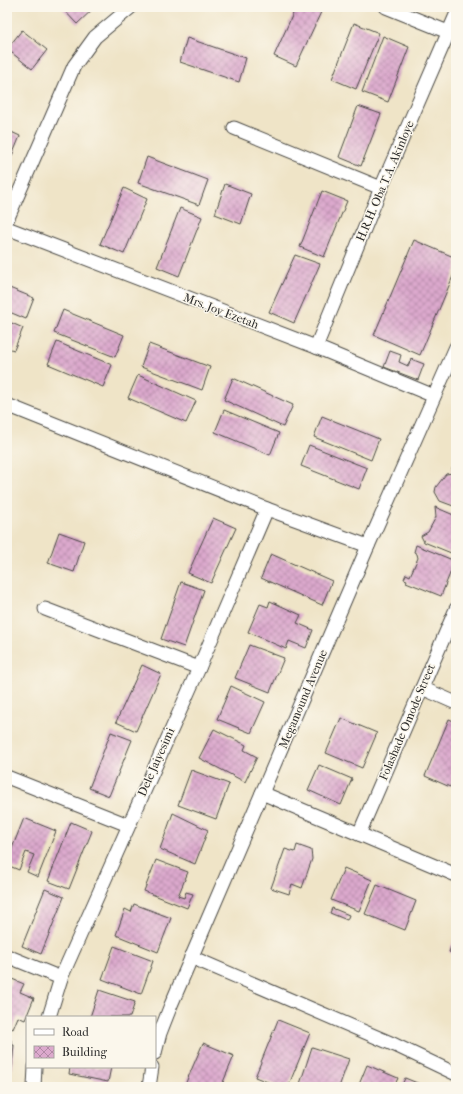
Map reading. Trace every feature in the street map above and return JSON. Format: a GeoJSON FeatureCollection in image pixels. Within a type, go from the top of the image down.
{"type":"FeatureCollection","features":[{"type":"Feature","properties":{"kind":"street"},"geometry":{"type":"LineString","coordinates":[[7,220],[74,66],[94,37],[131,7]]}},
{"type":"Feature","properties":{"kind":"street"},"geometry":{"type":"LineString","coordinates":[[386,7],[448,32]]}},
{"type":"Feature","properties":{"kind":"street","name":"H.R.H. Oba T.A. Akinloye"},"geometry":{"type":"LineString","coordinates":[[316,347],[381,188],[456,15]]}},
{"type":"Feature","properties":{"kind":"street"},"geometry":{"type":"LineString","coordinates":[[234,128],[381,188]]}},
{"type":"Feature","properties":{"kind":"street","name":"Mrs. Joy Ezetah"},"geometry":{"type":"LineString","coordinates":[[7,228],[316,347],[434,396]]}},
{"type":"Feature","properties":{"kind":"street","name":"Megamound Avenue"},"geometry":{"type":"LineString","coordinates":[[156,1049],[160,1032],[191,957],[368,546],[456,347]]}},
{"type":"Feature","properties":{"kind":"street"},"geometry":{"type":"LineString","coordinates":[[7,405],[267,509],[368,546]]}},
{"type":"Feature","properties":{"kind":"street","name":"Dele Jaiyesimi"},"geometry":{"type":"LineString","coordinates":[[49,1016],[61,978],[199,668],[267,509]]}},
{"type":"Feature","properties":{"kind":"street"},"geometry":{"type":"LineString","coordinates":[[45,609],[199,668]]}},
{"type":"Feature","properties":{"kind":"street","name":"Folashade Omode Street"},"geometry":{"type":"LineString","coordinates":[[359,834],[456,609]]}},
{"type":"Feature","properties":{"kind":"street"},"geometry":{"type":"LineString","coordinates":[[422,688],[456,702]]}},
{"type":"Feature","properties":{"kind":"street"},"geometry":{"type":"LineString","coordinates":[[7,777],[128,825]]}},
{"type":"Feature","properties":{"kind":"street"},"geometry":{"type":"LineString","coordinates":[[262,793],[456,875]]}},
{"type":"Feature","properties":{"kind":"street"},"geometry":{"type":"LineString","coordinates":[[7,956],[61,978]]}},
{"type":"Feature","properties":{"kind":"street"},"geometry":{"type":"LineString","coordinates":[[191,957],[388,1042],[456,1074]]}},
{"type":"Feature","properties":{"kind":"street"},"geometry":{"type":"LineString","coordinates":[[34,1087],[35,1068]]}},
{"type":"Feature","properties":{"kind":"street"},"geometry":{"type":"LineString","coordinates":[[149,1087],[152,1068]]}},
{"type":"Feature","properties":{"kind":"building"},"geometry":{"type":"Polygon","coordinates":[[[61,7],[93,7],[94,8],[77,24],[61,7]]]}},
{"type":"Feature","properties":{"kind":"building"},"geometry":{"type":"Polygon","coordinates":[[[296,7],[310,7],[321,12],[296,66],[274,56],[296,7]]]}},
{"type":"Feature","properties":{"kind":"building"},"geometry":{"type":"Polygon","coordinates":[[[354,23],[379,33],[356,89],[332,79],[354,23]]]}},
{"type":"Feature","properties":{"kind":"building"},"geometry":{"type":"Polygon","coordinates":[[[22,30],[47,50],[32,69],[7,49],[22,30]]]}},
{"type":"Feature","properties":{"kind":"building"},"geometry":{"type":"Polygon","coordinates":[[[383,36],[409,47],[388,102],[362,92],[383,36]]]}},
{"type":"Feature","properties":{"kind":"building"},"geometry":{"type":"Polygon","coordinates":[[[187,38],[246,58],[239,82],[180,62],[187,38]]]}},
{"type":"Feature","properties":{"kind":"building"},"geometry":{"type":"Polygon","coordinates":[[[358,106],[381,114],[361,166],[339,157],[358,106]]]}},
{"type":"Feature","properties":{"kind":"building"},"geometry":{"type":"Polygon","coordinates":[[[7,130],[20,136],[7,168],[7,130]]]}},
{"type":"Feature","properties":{"kind":"building"},"geometry":{"type":"Polygon","coordinates":[[[147,157],[208,180],[199,205],[138,183],[147,157]]]}},
{"type":"Feature","properties":{"kind":"building"},"geometry":{"type":"Polygon","coordinates":[[[225,184],[251,194],[241,224],[215,214],[225,184]]]}},
{"type":"Feature","properties":{"kind":"building"},"geometry":{"type":"Polygon","coordinates":[[[124,188],[147,199],[124,254],[100,244],[124,188]]]}},
{"type":"Feature","properties":{"kind":"building"},"geometry":{"type":"Polygon","coordinates":[[[322,191],[347,201],[324,257],[300,247],[322,191]]]}},
{"type":"Feature","properties":{"kind":"building"},"geometry":{"type":"Polygon","coordinates":[[[180,208],[202,217],[179,276],[157,267],[180,208]]]}},
{"type":"Feature","properties":{"kind":"building"},"geometry":{"type":"Polygon","coordinates":[[[414,240],[456,258],[456,269],[420,355],[374,335],[414,240]]]}},
{"type":"Feature","properties":{"kind":"building"},"geometry":{"type":"Polygon","coordinates":[[[295,255],[320,264],[294,323],[269,312],[295,255]]]}},
{"type":"Feature","properties":{"kind":"building"},"geometry":{"type":"Polygon","coordinates":[[[7,287],[34,298],[26,319],[7,311],[7,287]]]}},
{"type":"Feature","properties":{"kind":"building"},"geometry":{"type":"Polygon","coordinates":[[[63,310],[124,335],[115,357],[54,333],[63,310]]]}},
{"type":"Feature","properties":{"kind":"building"},"geometry":{"type":"Polygon","coordinates":[[[7,321],[23,328],[14,350],[7,348],[7,321]]]}},
{"type":"Feature","properties":{"kind":"building"},"geometry":{"type":"Polygon","coordinates":[[[57,342],[112,365],[103,387],[48,364],[57,342]]]}},
{"type":"Feature","properties":{"kind":"building"},"geometry":{"type":"Polygon","coordinates":[[[149,344],[210,367],[202,390],[141,367],[149,344]]]}},
{"type":"Feature","properties":{"kind":"building"},"geometry":{"type":"Polygon","coordinates":[[[390,351],[401,355],[399,362],[408,366],[411,359],[424,364],[418,380],[384,367],[390,351]]]}},
{"type":"Feature","properties":{"kind":"building"},"geometry":{"type":"Polygon","coordinates":[[[138,375],[196,401],[186,423],[128,398],[138,375]]]}},
{"type":"Feature","properties":{"kind":"building"},"geometry":{"type":"Polygon","coordinates":[[[233,378],[293,405],[283,427],[224,400],[233,378]]]}},
{"type":"Feature","properties":{"kind":"building"},"geometry":{"type":"Polygon","coordinates":[[[224,410],[279,433],[270,455],[215,432],[224,410]]]}},
{"type":"Feature","properties":{"kind":"building"},"geometry":{"type":"Polygon","coordinates":[[[322,416],[379,439],[371,460],[314,437],[322,416]]]}},
{"type":"Feature","properties":{"kind":"building"},"geometry":{"type":"Polygon","coordinates":[[[309,445],[367,468],[359,489],[301,466],[309,445]]]}},
{"type":"Feature","properties":{"kind":"building"},"geometry":{"type":"Polygon","coordinates":[[[452,468],[456,470],[456,507],[440,501],[435,492],[436,487],[446,474],[453,473],[452,468]]]}},
{"type":"Feature","properties":{"kind":"building"},"geometry":{"type":"Polygon","coordinates":[[[435,507],[456,516],[456,555],[424,542],[421,536],[428,532],[436,517],[435,507]]]}},
{"type":"Feature","properties":{"kind":"building"},"geometry":{"type":"Polygon","coordinates":[[[213,518],[236,528],[211,583],[188,573],[213,518]]]}},
{"type":"Feature","properties":{"kind":"building"},"geometry":{"type":"Polygon","coordinates":[[[59,532],[84,541],[74,572],[48,563],[59,532]]]}},
{"type":"Feature","properties":{"kind":"building"},"geometry":{"type":"Polygon","coordinates":[[[416,545],[455,561],[441,596],[406,582],[407,580],[404,579],[406,574],[410,576],[418,558],[417,554],[414,552],[416,545]]]}},
{"type":"Feature","properties":{"kind":"building"},"geometry":{"type":"Polygon","coordinates":[[[271,554],[332,581],[322,605],[261,578],[271,554]]]}},
{"type":"Feature","properties":{"kind":"building"},"geometry":{"type":"Polygon","coordinates":[[[181,582],[204,590],[184,647],[161,639],[181,582]]]}},
{"type":"Feature","properties":{"kind":"building"},"geometry":{"type":"Polygon","coordinates":[[[270,601],[301,615],[297,623],[313,630],[306,648],[289,641],[286,649],[248,632],[260,604],[268,607],[270,601]]]}},
{"type":"Feature","properties":{"kind":"building"},"geometry":{"type":"Polygon","coordinates":[[[249,645],[284,658],[270,692],[235,678],[249,645]]]}},
{"type":"Feature","properties":{"kind":"building"},"geometry":{"type":"Polygon","coordinates":[[[142,665],[161,674],[136,731],[116,722],[142,665]]]}},
{"type":"Feature","properties":{"kind":"building"},"geometry":{"type":"Polygon","coordinates":[[[231,686],[265,702],[251,733],[217,719],[231,686]]]}},
{"type":"Feature","properties":{"kind":"building"},"geometry":{"type":"Polygon","coordinates":[[[341,718],[377,733],[362,768],[326,753],[341,718]]]}},
{"type":"Feature","properties":{"kind":"building"},"geometry":{"type":"Polygon","coordinates":[[[449,719],[456,722],[456,773],[450,787],[425,776],[449,719]]]}},
{"type":"Feature","properties":{"kind":"building"},"geometry":{"type":"Polygon","coordinates":[[[214,729],[246,745],[244,750],[257,757],[245,782],[199,758],[214,729]]]}},
{"type":"Feature","properties":{"kind":"building"},"geometry":{"type":"Polygon","coordinates":[[[111,732],[132,740],[109,796],[89,788],[111,732]]]}},
{"type":"Feature","properties":{"kind":"building"},"geometry":{"type":"Polygon","coordinates":[[[319,765],[352,779],[341,805],[308,790],[319,765]]]}},
{"type":"Feature","properties":{"kind":"building"},"geometry":{"type":"Polygon","coordinates":[[[191,770],[229,784],[216,819],[178,805],[191,770]]]}},
{"type":"Feature","properties":{"kind":"building"},"geometry":{"type":"Polygon","coordinates":[[[173,813],[208,830],[195,864],[160,849],[173,813]]]}},
{"type":"Feature","properties":{"kind":"building"},"geometry":{"type":"Polygon","coordinates":[[[24,818],[56,831],[38,877],[27,872],[34,855],[26,852],[19,870],[7,865],[7,861],[24,818]]]}},
{"type":"Feature","properties":{"kind":"building"},"geometry":{"type":"Polygon","coordinates":[[[71,822],[92,831],[69,889],[48,881],[71,822]]]}},
{"type":"Feature","properties":{"kind":"building"},"geometry":{"type":"Polygon","coordinates":[[[297,845],[311,850],[312,859],[302,888],[292,884],[289,894],[271,888],[285,849],[295,852],[297,845]]]}},
{"type":"Feature","properties":{"kind":"building"},"geometry":{"type":"Polygon","coordinates":[[[156,860],[188,872],[178,896],[184,898],[186,892],[193,894],[187,908],[144,891],[156,860]]]}},
{"type":"Feature","properties":{"kind":"building"},"geometry":{"type":"Polygon","coordinates":[[[344,868],[372,880],[359,911],[331,900],[344,868]]]}},
{"type":"Feature","properties":{"kind":"building"},"geometry":{"type":"Polygon","coordinates":[[[377,885],[416,901],[405,930],[365,914],[377,885]]]}},
{"type":"Feature","properties":{"kind":"building"},"geometry":{"type":"Polygon","coordinates":[[[45,889],[64,897],[41,954],[22,946],[45,889]]]}},
{"type":"Feature","properties":{"kind":"building"},"geometry":{"type":"Polygon","coordinates":[[[134,904],[171,918],[158,952],[116,935],[125,909],[131,912],[134,904]]]}},
{"type":"Feature","properties":{"kind":"building"},"geometry":{"type":"Polygon","coordinates":[[[332,908],[349,915],[347,920],[330,913],[332,908]]]}},
{"type":"Feature","properties":{"kind":"building"},"geometry":{"type":"Polygon","coordinates":[[[456,935],[456,955],[449,952],[456,935]]]}},
{"type":"Feature","properties":{"kind":"building"},"geometry":{"type":"Polygon","coordinates":[[[114,946],[153,961],[141,994],[102,979],[114,946]]]}},
{"type":"Feature","properties":{"kind":"building"},"geometry":{"type":"Polygon","coordinates":[[[12,979],[24,984],[20,992],[34,998],[25,1020],[18,1017],[13,1029],[7,1026],[7,987],[8,988],[12,979]]]}},
{"type":"Feature","properties":{"kind":"building"},"geometry":{"type":"Polygon","coordinates":[[[99,990],[135,1002],[130,1016],[90,1016],[99,990]]]}},
{"type":"Feature","properties":{"kind":"building"},"geometry":{"type":"Polygon","coordinates":[[[278,1020],[310,1033],[288,1087],[280,1087],[255,1077],[278,1020]]]}},
{"type":"Feature","properties":{"kind":"building"},"geometry":{"type":"Polygon","coordinates":[[[7,1040],[12,1041],[12,1045],[14,1045],[11,1075],[7,1075],[7,1040]]]}},
{"type":"Feature","properties":{"kind":"building"},"geometry":{"type":"Polygon","coordinates":[[[203,1043],[234,1056],[221,1087],[184,1087],[203,1043]]]}},
{"type":"Feature","properties":{"kind":"building"},"geometry":{"type":"Polygon","coordinates":[[[312,1047],[349,1059],[339,1087],[299,1087],[312,1047]]]}},
{"type":"Feature","properties":{"kind":"building"},"geometry":{"type":"Polygon","coordinates":[[[367,1065],[398,1078],[394,1087],[358,1087],[367,1065]]]}},
{"type":"Feature","properties":{"kind":"building"},"geometry":{"type":"Polygon","coordinates":[[[70,1068],[111,1068],[108,1082],[69,1074],[70,1068]]]}},
{"type":"Feature","properties":{"kind":"building"},"geometry":{"type":"Polygon","coordinates":[[[405,1078],[427,1087],[401,1087],[405,1078]]]}}]}
